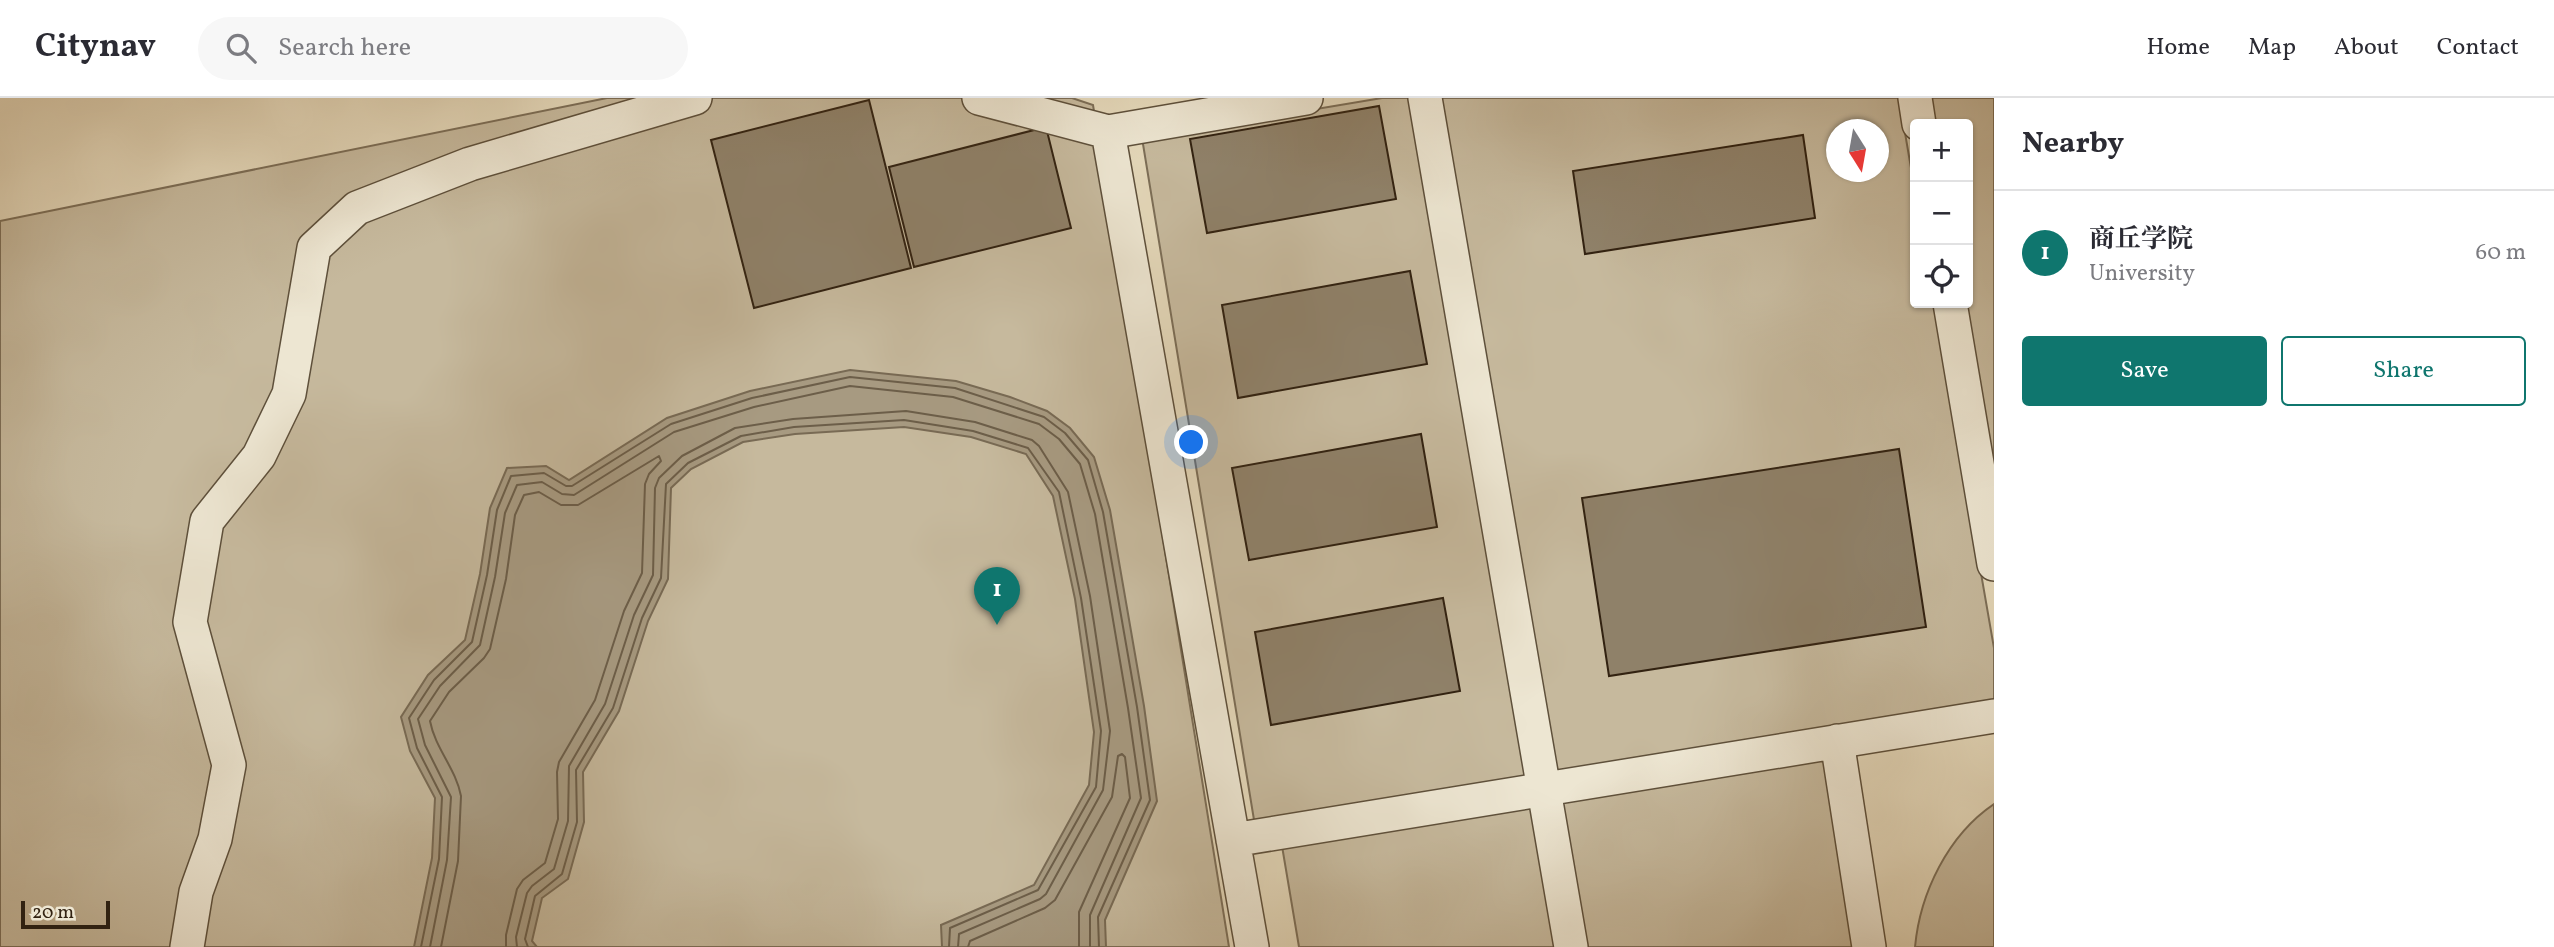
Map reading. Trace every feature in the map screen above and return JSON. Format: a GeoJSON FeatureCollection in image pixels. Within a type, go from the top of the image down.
{"type":"FeatureCollection","features":[{"type":"Feature","properties":{"kind":"lane"},"geometry":{"type":"LineString","coordinates":[[187,947],[197,892],[215,839],[229,765],[190,622],[207,521],[259,456],[289,394],[314,248],[357,208],[470,164],[695,98]]}},
{"type":"Feature","properties":{"kind":"lane"},"geometry":{"type":"LineString","coordinates":[[979,98],[1108,132],[1306,98]]}},
{"type":"Feature","properties":{"kind":"lane"},"geometry":{"type":"LineString","coordinates":[[1425,98],[1571,947]]}},
{"type":"Feature","properties":{"kind":"lane"},"geometry":{"type":"LineString","coordinates":[[1915,98],[1918,119]]}},
{"type":"Feature","properties":{"kind":"lane"},"geometry":{"type":"LineString","coordinates":[[1108,132],[1252,947]]}},
{"type":"Feature","properties":{"kind":"lane"},"geometry":{"type":"LineString","coordinates":[[1951,308],[1994,564]]}},
{"type":"Feature","properties":{"kind":"lane"},"geometry":{"type":"LineString","coordinates":[[1233,840],[1994,716]]}},
{"type":"Feature","properties":{"kind":"lane"},"geometry":{"type":"LineString","coordinates":[[1837,741],[1869,947]]}},
{"type":"Feature","properties":{"kind":"shaded area"},"geometry":{"type":"Polygon","coordinates":[[[607,98],[1072,98],[1093,105],[1229,947],[0,947],[0,221],[607,98]]]}},
{"type":"Feature","properties":{"kind":"shaded area"},"geometry":{"type":"Polygon","coordinates":[[[1382,98],[1410,98],[1528,780],[1255,826],[1142,138],[1382,98]]]}},
{"type":"Feature","properties":{"kind":"shaded area"},"geometry":{"type":"Polygon","coordinates":[[[1438,98],[1899,98],[1910,162],[1910,308],[1935,308],[1994,648],[1994,709],[1555,777],[1438,98]]]}},
{"type":"Feature","properties":{"kind":"shaded area"},"geometry":{"type":"Polygon","coordinates":[[[1931,98],[1994,98],[1994,481],[1966,308],[1973,308],[1973,119],[1934,119],[1931,98]]]}},
{"type":"Feature","properties":{"kind":"shaded area"},"geometry":{"type":"Polygon","coordinates":[[[1828,756],[1857,947],[1299,947],[1282,846],[1828,756]]]}},
{"type":"Feature","properties":{"kind":"shaded area"},"geometry":{"type":"Polygon","coordinates":[[[1994,804],[1994,947],[1915,947],[1923,906],[1939,867],[1963,832],[1994,804]]]}},
{"type":"Feature","properties":{"kind":"water"},"geometry":{"type":"Polygon","coordinates":[[[850,370],[956,381],[1010,397],[1047,411],[1070,428],[1094,457],[1110,510],[1144,706],[1157,801],[1105,920],[1106,947],[942,947],[941,925],[1034,885],[1089,785],[1094,732],[1075,599],[1053,496],[1026,454],[971,437],[904,427],[795,434],[743,442],[691,469],[671,488],[668,579],[648,621],[619,711],[583,772],[584,822],[568,879],[542,898],[532,941],[537,947],[414,947],[432,858],[435,798],[410,751],[401,717],[428,675],[465,640],[480,574],[490,508],[507,468],[546,466],[569,480],[667,418],[750,391],[850,370]]]}},
{"type":"Feature","properties":{"kind":"building"},"geometry":{"type":"Polygon","coordinates":[[[869,100],[911,268],[754,308],[711,140],[869,100]]]}},
{"type":"Feature","properties":{"kind":"building"},"geometry":{"type":"Polygon","coordinates":[[[1379,106],[1396,199],[1207,233],[1190,139],[1379,106]]]}},
{"type":"Feature","properties":{"kind":"building"},"geometry":{"type":"Polygon","coordinates":[[[1046,127],[1071,228],[914,267],[889,167],[1046,127]]]}},
{"type":"Feature","properties":{"kind":"building"},"geometry":{"type":"Polygon","coordinates":[[[1803,135],[1815,218],[1585,254],[1573,171],[1803,135]]]}},
{"type":"Feature","properties":{"kind":"building"},"geometry":{"type":"Polygon","coordinates":[[[1410,271],[1427,364],[1238,398],[1222,305],[1410,271]]]}},
{"type":"Feature","properties":{"kind":"building"},"geometry":{"type":"Polygon","coordinates":[[[1421,434],[1437,527],[1249,560],[1232,468],[1421,434]]]}},
{"type":"Feature","properties":{"kind":"building"},"geometry":{"type":"Polygon","coordinates":[[[1899,449],[1926,627],[1609,676],[1582,498],[1899,449]]]}},
{"type":"Feature","properties":{"kind":"building"},"geometry":{"type":"Polygon","coordinates":[[[1443,598],[1460,691],[1271,725],[1255,632],[1443,598]]]}},
{"type":"Feature","properties":{"kind":"place","name":"商丘学院"},"geometry":{"type":"Point","coordinates":[997,625]}}]}
